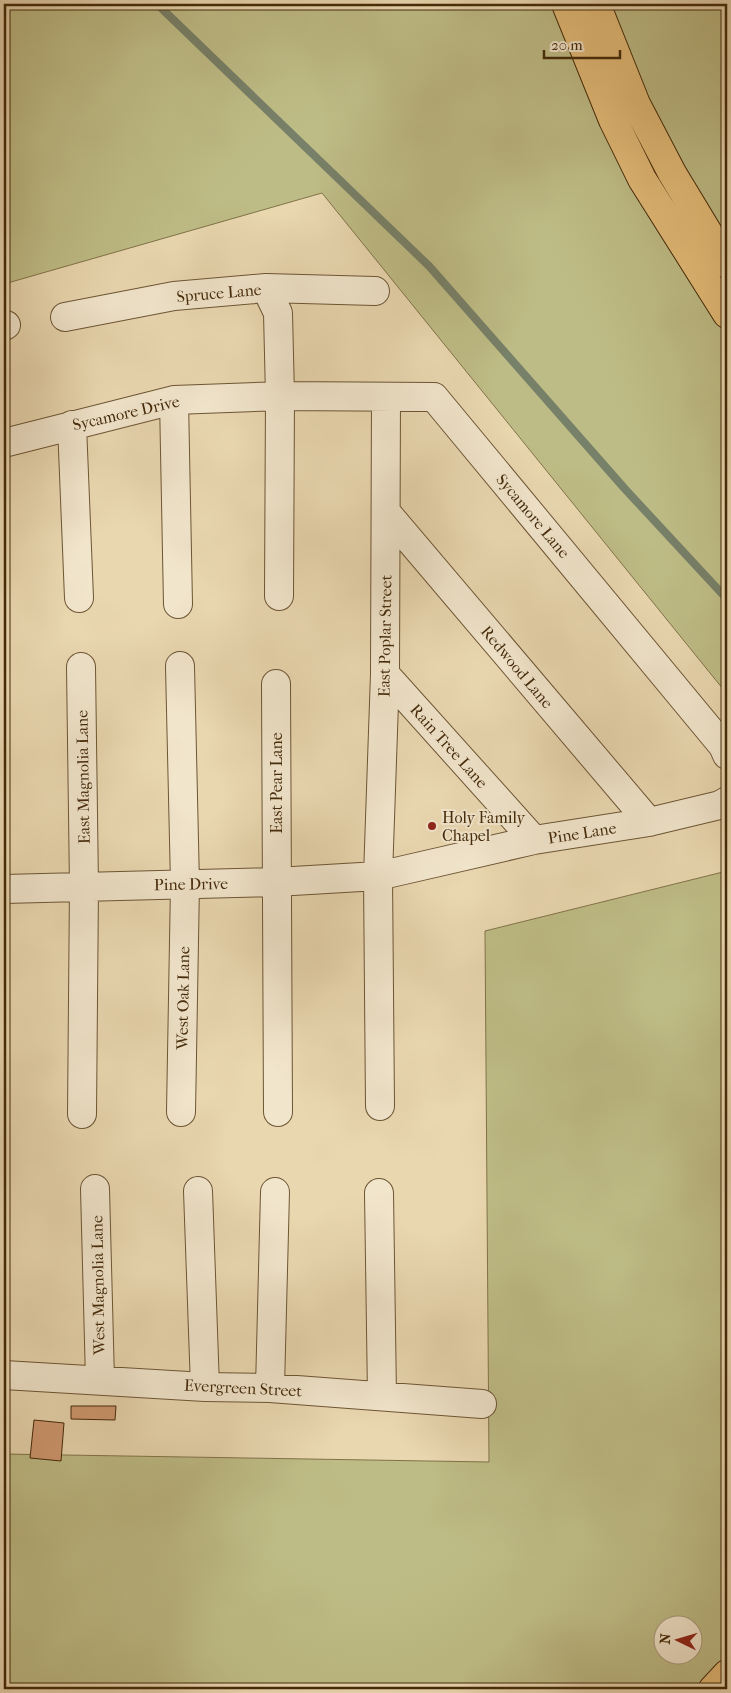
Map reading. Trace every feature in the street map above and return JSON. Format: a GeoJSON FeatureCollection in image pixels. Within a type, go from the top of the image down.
{"type":"FeatureCollection","features":[{"type":"Feature","properties":{"kind":"main road"},"geometry":{"type":"LineString","coordinates":[[566,4],[613,120],[642,178],[727,314]]}},
{"type":"Feature","properties":{"kind":"main road"},"geometry":{"type":"LineString","coordinates":[[596,4],[636,104],[672,173],[727,264]]}},
{"type":"Feature","properties":{"kind":"main road"},"geometry":{"type":"LineString","coordinates":[[713,1689],[727,1674]]}},
{"type":"Feature","properties":{"kind":"street","name":"Spruce Lane"},"geometry":{"type":"LineString","coordinates":[[65,317],[174,296],[266,288],[375,291]]}},
{"type":"Feature","properties":{"kind":"street"},"geometry":{"type":"LineString","coordinates":[[266,288],[278,313],[280,396],[279,596]]}},
{"type":"Feature","properties":{"kind":"street","name":"Sycamore Lane"},"geometry":{"type":"LineString","coordinates":[[280,396],[434,397],[723,746],[727,755]]}},
{"type":"Feature","properties":{"kind":"street","name":"Sycamore Drive"},"geometry":{"type":"LineString","coordinates":[[4,443],[174,400],[280,396]]}},
{"type":"Feature","properties":{"kind":"street","name":"East Poplar Street"},"geometry":{"type":"LineString","coordinates":[[380,1106],[378,876],[384,674],[386,396]]}},
{"type":"Feature","properties":{"kind":"street"},"geometry":{"type":"LineString","coordinates":[[174,400],[178,604]]}},
{"type":"Feature","properties":{"kind":"street"},"geometry":{"type":"LineString","coordinates":[[72,425],[79,598]]}},
{"type":"Feature","properties":{"kind":"street","name":"Redwood Lane"},"geometry":{"type":"LineString","coordinates":[[386,512],[648,822]]}},
{"type":"Feature","properties":{"kind":"street","name":"West Oak Lane"},"geometry":{"type":"LineString","coordinates":[[180,666],[185,884],[181,1112]]}},
{"type":"Feature","properties":{"kind":"street","name":"East Magnolia Lane"},"geometry":{"type":"LineString","coordinates":[[82,667],[84,887],[82,1114]]}},
{"type":"Feature","properties":{"kind":"street","name":"Rain Tree Lane"},"geometry":{"type":"LineString","coordinates":[[384,674],[534,840]]}},
{"type":"Feature","properties":{"kind":"street","name":"East Pear Lane"},"geometry":{"type":"LineString","coordinates":[[276,684],[278,1112]]}},
{"type":"Feature","properties":{"kind":"street","name":"Pine Lane"},"geometry":{"type":"LineString","coordinates":[[378,876],[534,840],[648,822],[720,805],[727,801]]}},
{"type":"Feature","properties":{"kind":"street","name":"Pine Drive"},"geometry":{"type":"LineString","coordinates":[[4,889],[276,882],[378,876]]}},
{"type":"Feature","properties":{"kind":"street","name":"West Magnolia Lane"},"geometry":{"type":"LineString","coordinates":[[95,1189],[100,1380]]}},
{"type":"Feature","properties":{"kind":"street"},"geometry":{"type":"LineString","coordinates":[[198,1190],[205,1387]]}},
{"type":"Feature","properties":{"kind":"street"},"geometry":{"type":"LineString","coordinates":[[270,1388],[274,1192]]}},
{"type":"Feature","properties":{"kind":"street"},"geometry":{"type":"LineString","coordinates":[[379,1193],[382,1396]]}},
{"type":"Feature","properties":{"kind":"street","name":"Evergreen Street"},"geometry":{"type":"LineString","coordinates":[[4,1375],[205,1387],[270,1388],[482,1404]]}},
{"type":"Feature","properties":{"kind":"shaded area"},"geometry":{"type":"Polygon","coordinates":[[[4,4],[727,4],[727,694],[322,193],[4,284],[4,4]]]}},
{"type":"Feature","properties":{"kind":"shaded area"},"geometry":{"type":"Polygon","coordinates":[[[727,871],[727,1689],[4,1689],[4,1454],[489,1462],[485,931],[727,871]]]}},
{"type":"Feature","properties":{"kind":"building"},"geometry":{"type":"Polygon","coordinates":[[[71,1406],[116,1406],[115,1420],[71,1419],[71,1406]]]}},
{"type":"Feature","properties":{"kind":"building"},"geometry":{"type":"Polygon","coordinates":[[[34,1420],[64,1423],[61,1461],[30,1458],[34,1420]]]}},
{"type":"Feature","properties":{"kind":"waterway"},"geometry":{"type":"LineString","coordinates":[[157,4],[429,266],[625,489],[727,599]]}},
{"type":"Feature","properties":{"kind":"place","name":"Holy Family Chapel"},"geometry":{"type":"Point","coordinates":[432,826]}}]}
